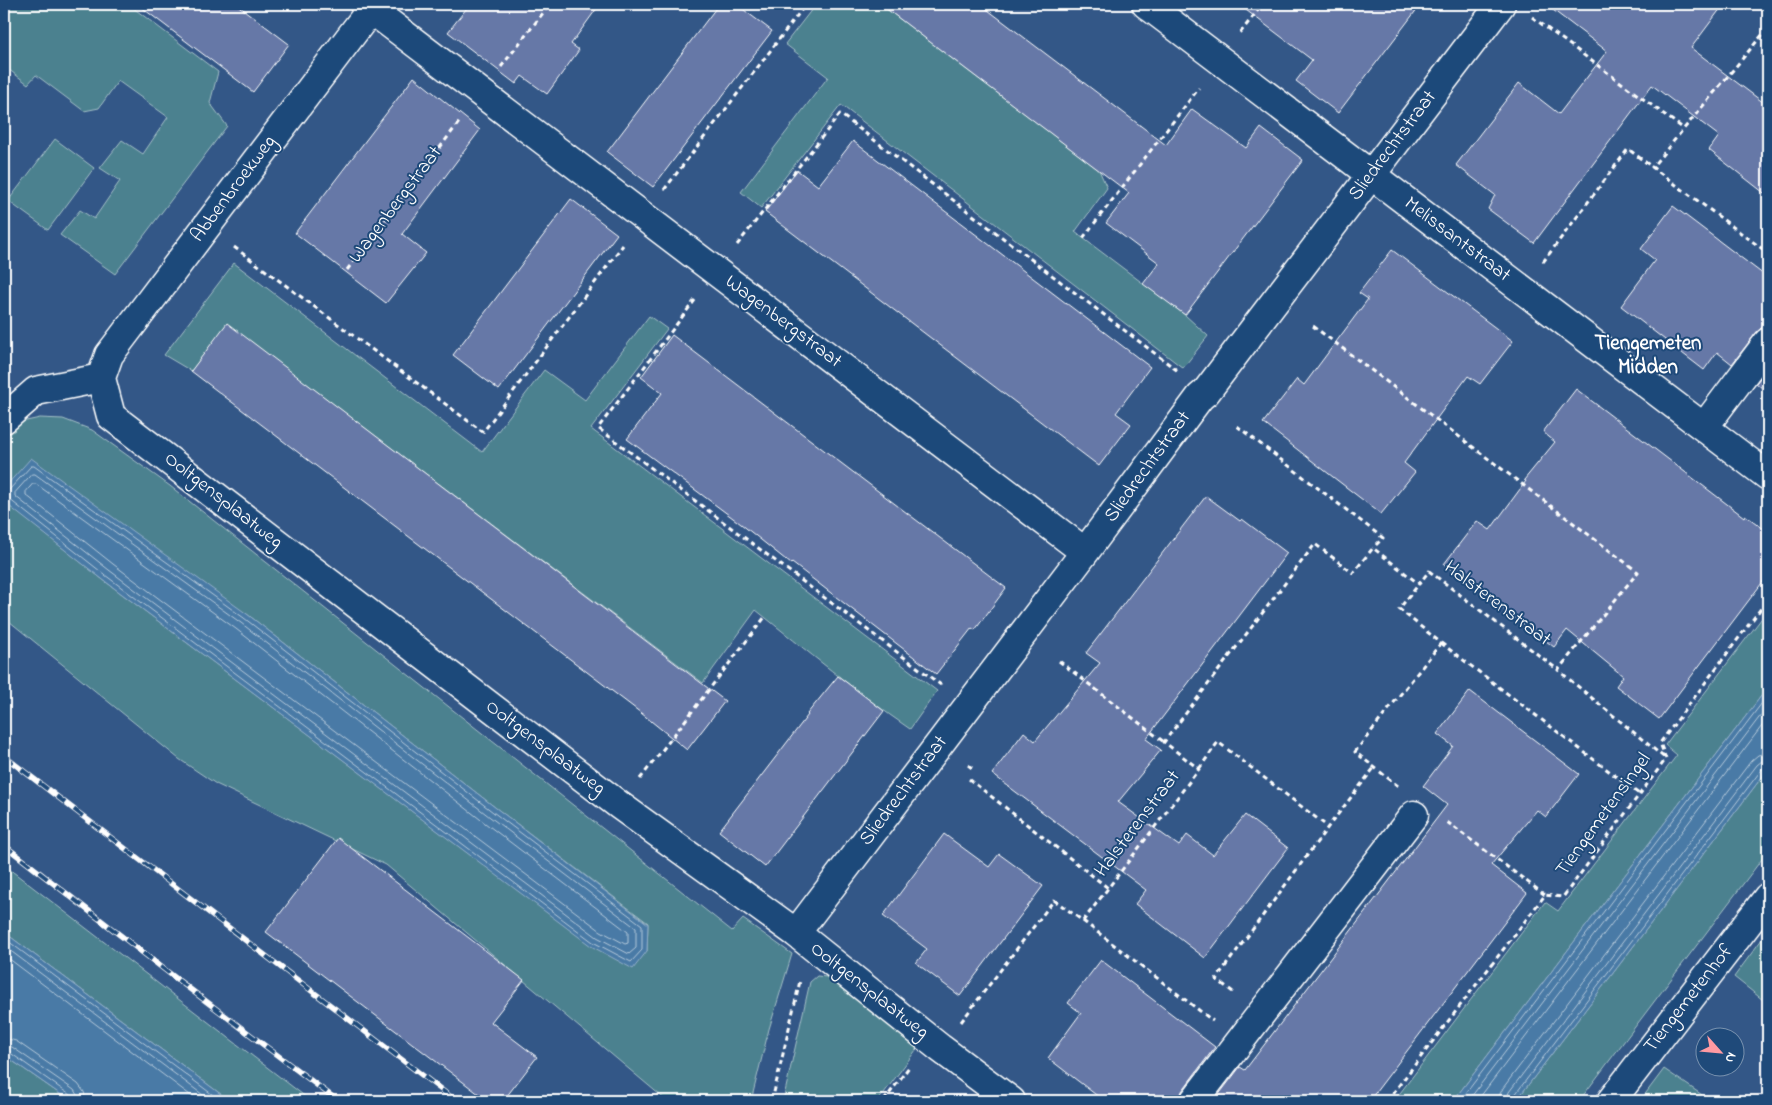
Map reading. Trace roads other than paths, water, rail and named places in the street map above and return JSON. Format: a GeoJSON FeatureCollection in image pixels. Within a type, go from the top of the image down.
{"type":"FeatureCollection","features":[{"type":"Feature","properties":{"kind":"street","name":"Melissantstraat"},"geometry":{"type":"LineString","coordinates":[[1146,4],[1768,476]]}},
{"type":"Feature","properties":{"kind":"street","name":"Sliedrechtstraat"},"geometry":{"type":"LineString","coordinates":[[802,938],[1200,397],[1206,392],[1501,4]]}},
{"type":"Feature","properties":{"kind":"street","name":"Wagenbergstraat"},"geometry":{"type":"LineString","coordinates":[[370,5],[481,93],[1085,552]]}},
{"type":"Feature","properties":{"kind":"street","name":"Abbenbroekweg"},"geometry":{"type":"LineString","coordinates":[[101,378],[108,355],[370,5]]}},
{"type":"Feature","properties":{"kind":"street"},"geometry":{"type":"LineString","coordinates":[[1704,427],[1768,342]]}},
{"type":"Feature","properties":{"kind":"street"},"geometry":{"type":"LineString","coordinates":[[4,419],[36,391],[101,378]]}},
{"type":"Feature","properties":{"kind":"street","name":"Ooltgensplaatweg"},"geometry":{"type":"LineString","coordinates":[[101,378],[111,416],[619,805],[802,938],[1011,1101]]}},
{"type":"Feature","properties":{"kind":"street"},"geometry":{"type":"LineString","coordinates":[[1194,1101],[1262,1013],[1409,803]]}},
{"type":"Feature","properties":{"kind":"street","name":"Tiengemetenhof"},"geometry":{"type":"LineString","coordinates":[[1611,1101],[1768,897]]}},
{"type":"Feature","properties":{"kind":"water"},"geometry":{"type":"Polygon","coordinates":[[[31,458],[247,614],[648,924],[647,951],[633,969],[591,946],[102,579],[5,503],[5,487],[31,458]]]}},
{"type":"Feature","properties":{"kind":"water"},"geometry":{"type":"Polygon","coordinates":[[[1768,687],[1768,769],[1516,1101],[1453,1101],[1768,687]]]}},
{"type":"Feature","properties":{"kind":"water"},"geometry":{"type":"Polygon","coordinates":[[[4,932],[230,1101],[70,1101],[4,1055],[4,932]]]}},
{"type":"Feature","properties":{"kind":"railway"},"geometry":{"type":"LineString","coordinates":[[4,756],[456,1101]]}},
{"type":"Feature","properties":{"kind":"railway"},"geometry":{"type":"LineString","coordinates":[[4,845],[338,1101]]}},
{"type":"Feature","properties":{"kind":"district","name":"Tiengemeten Midden"},"geometry":{"type":"Point","coordinates":[1648,356]}}]}
